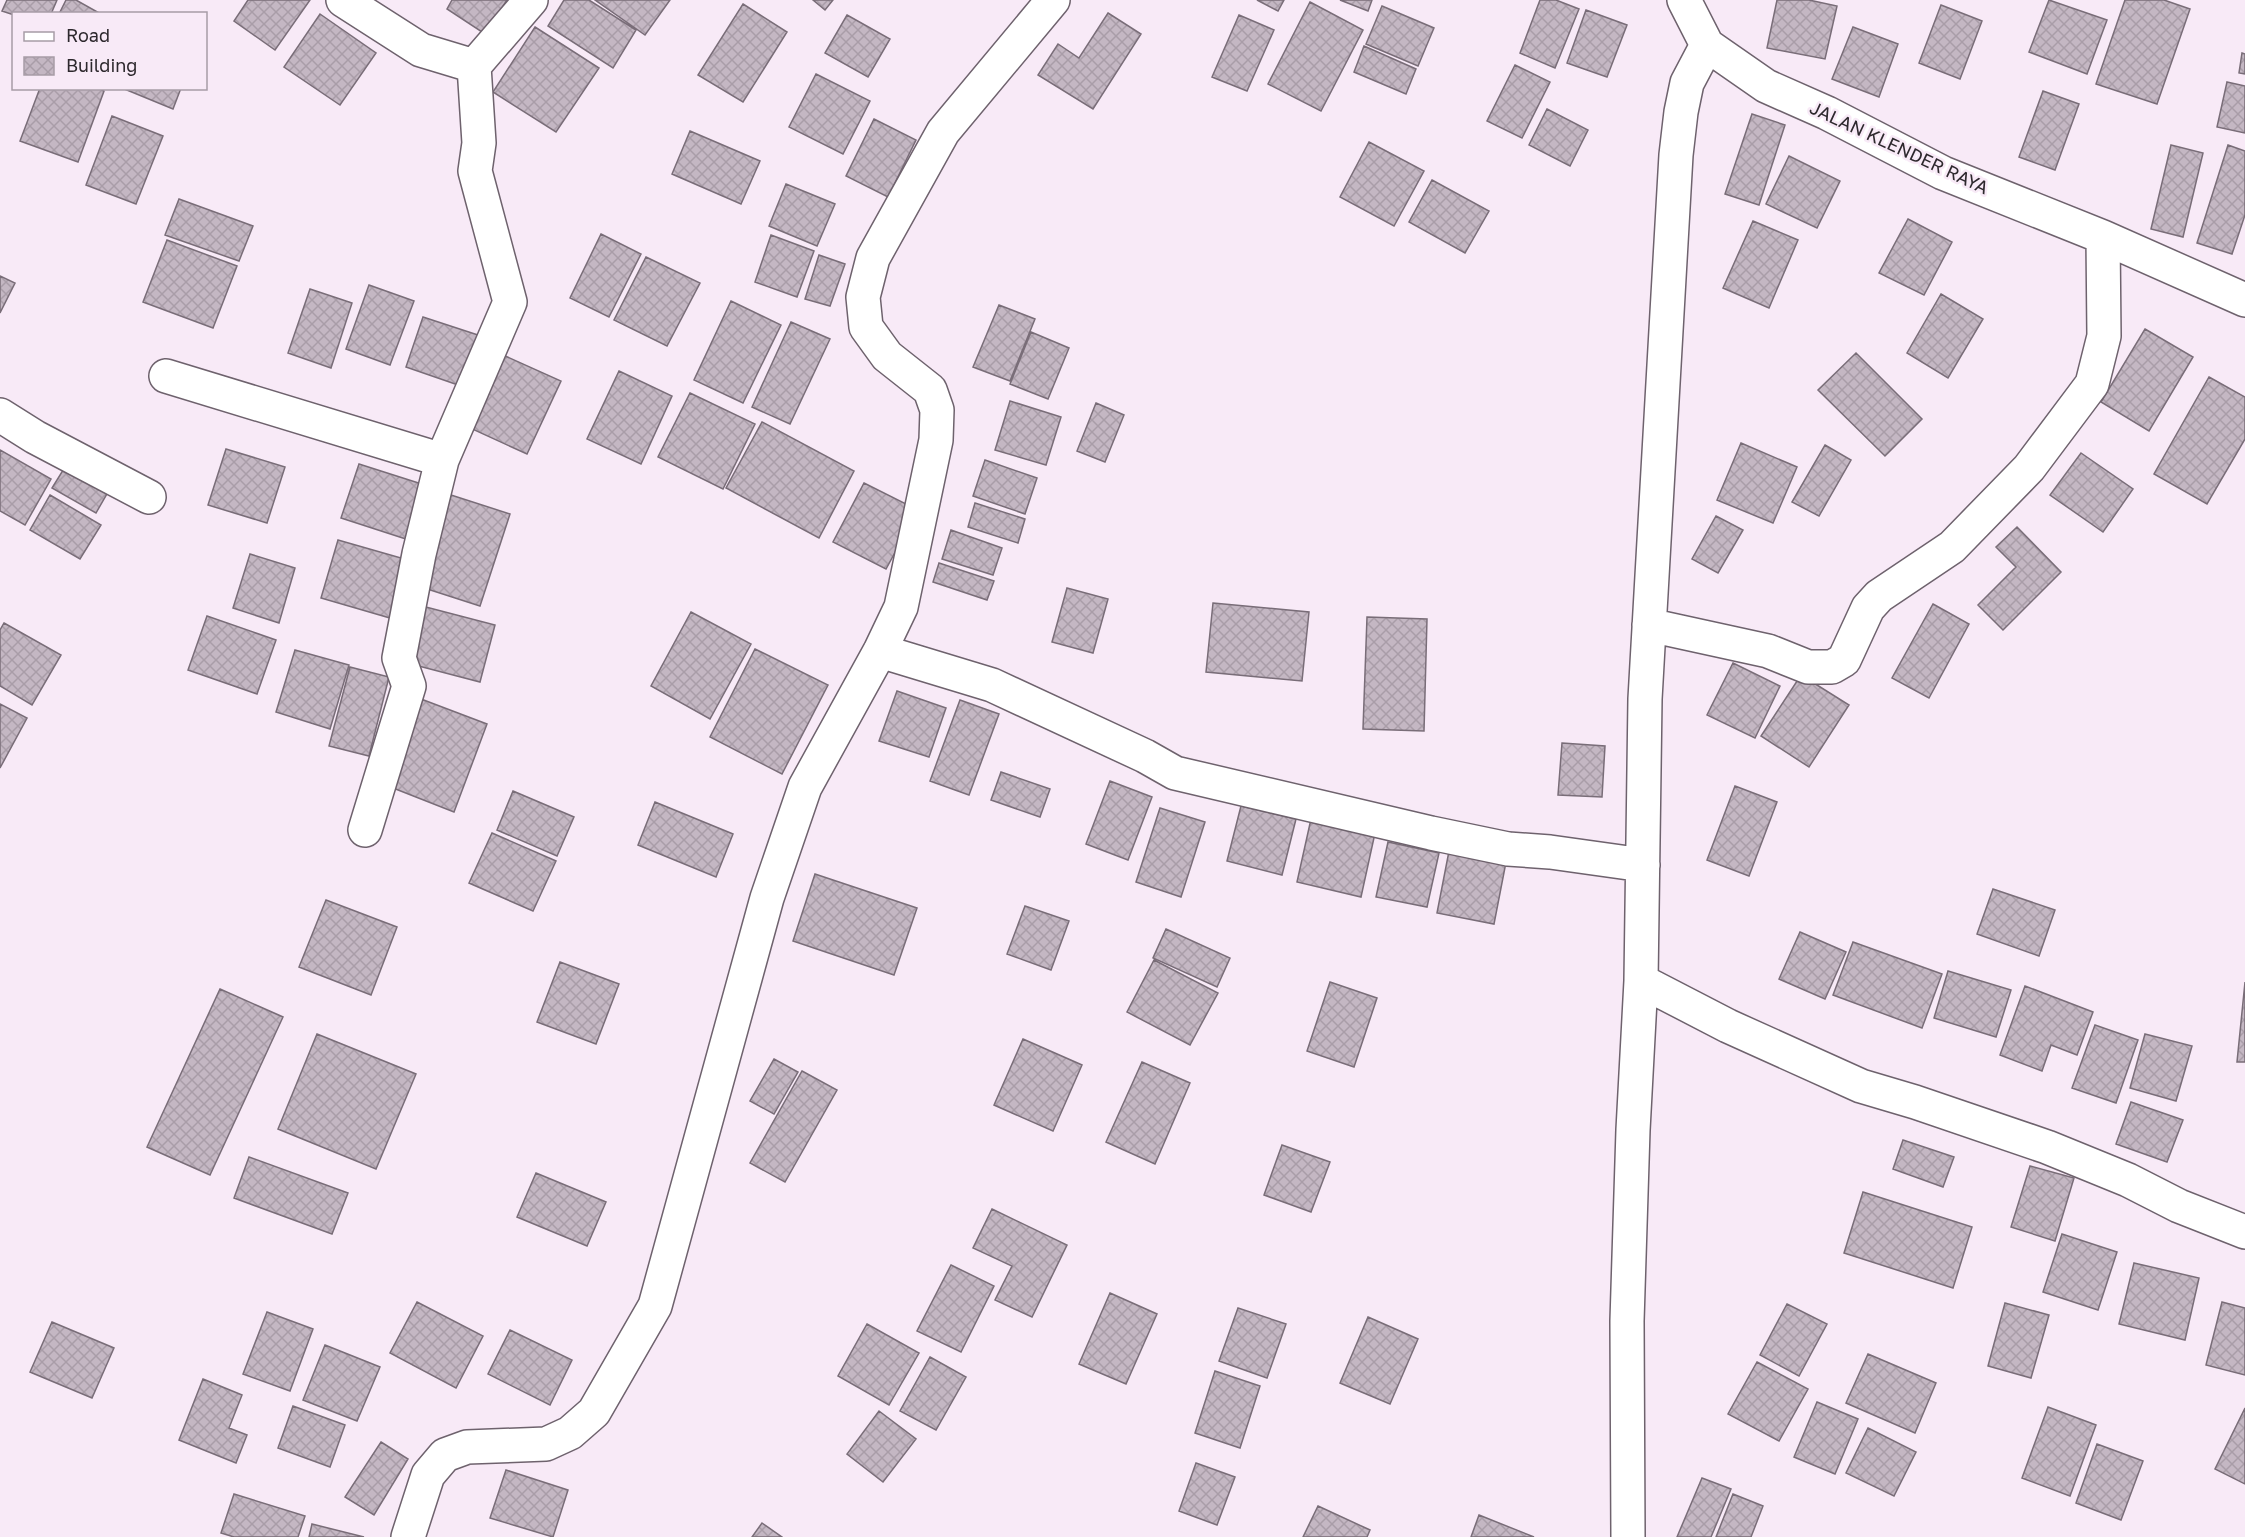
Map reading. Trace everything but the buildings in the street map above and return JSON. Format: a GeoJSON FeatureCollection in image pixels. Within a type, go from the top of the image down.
{"type":"FeatureCollection","features":[{"type":"Feature","properties":{"kind":"street"},"geometry":{"type":"LineString","coordinates":[[343,0],[421,50],[474,66]]}},
{"type":"Feature","properties":{"kind":"street"},"geometry":{"type":"LineString","coordinates":[[365,831],[409,686],[399,658],[419,554],[442,460],[510,302],[476,171],[479,143],[474,66],[531,0]]}},
{"type":"Feature","properties":{"kind":"street"},"geometry":{"type":"LineString","coordinates":[[408,1537],[428,1475],[445,1455],[467,1447],[546,1444],[570,1433],[594,1412],[655,1306],[767,898],[804,787],[880,651],[901,607],[936,440],[937,410],[930,390],[887,356],[866,327],[863,297],[873,258],[943,132],[1053,0]]}},
{"type":"Feature","properties":{"kind":"street","name":"JALAN KLENDER RAYA"},"geometry":{"type":"LineString","coordinates":[[1684,0],[1707,45],[1766,87],[1827,113],[1944,173],[2103,237],[2245,300]]}},
{"type":"Feature","properties":{"kind":"street"},"geometry":{"type":"LineString","coordinates":[[1628,1537],[1627,1321],[1633,1130],[1641,981],[1645,699],[1676,155],[1687,83],[1707,45]]}},
{"type":"Feature","properties":{"kind":"street"},"geometry":{"type":"LineString","coordinates":[[1649,625],[1759,648],[1809,667],[1832,668],[1844,660],[1868,608],[1879,596],[1952,547],[2029,468],[2092,384],[2104,336],[2103,237]]}},
{"type":"Feature","properties":{"kind":"street"},"geometry":{"type":"LineString","coordinates":[[166,376],[442,460]]}},
{"type":"Feature","properties":{"kind":"street"},"geometry":{"type":"LineString","coordinates":[[0,415],[35,437],[149,497]]}},
{"type":"Feature","properties":{"kind":"street"},"geometry":{"type":"LineString","coordinates":[[880,651],[959,674],[1014,694],[1146,756],[1175,773],[1508,849],[1550,852],[1643,865]]}},
{"type":"Feature","properties":{"kind":"street"},"geometry":{"type":"LineString","coordinates":[[1641,981],[1728,1026],[1860,1086],[1915,1102],[2047,1147],[2128,1180],[2179,1206],[2245,1232]]}}]}
